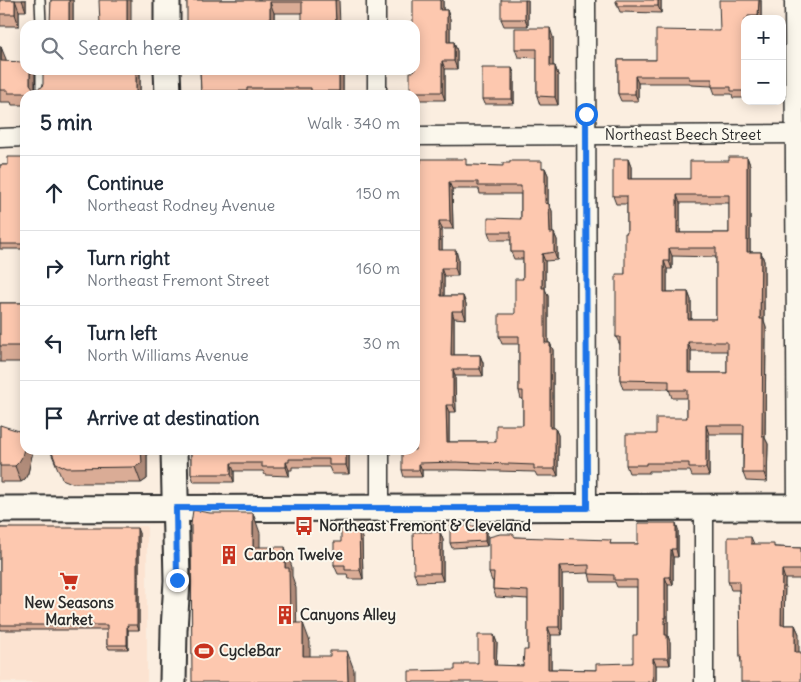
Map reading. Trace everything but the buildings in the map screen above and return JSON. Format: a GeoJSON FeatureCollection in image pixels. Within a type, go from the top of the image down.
{"type":"FeatureCollection","features":[{"type":"Feature","properties":{"kind":"main road"},"geometry":{"type":"LineString","coordinates":[[167,0],[167,20]]}},
{"type":"Feature","properties":{"kind":"main road"},"geometry":{"type":"LineString","coordinates":[[167,75],[168,90]]}},
{"type":"Feature","properties":{"kind":"main road"},"geometry":{"type":"LineString","coordinates":[[173,682],[177,580],[174,455]]}},
{"type":"Feature","properties":{"kind":"main road"},"geometry":{"type":"LineString","coordinates":[[0,509],[799,507]]}},
{"type":"Feature","properties":{"kind":"street"},"geometry":{"type":"LineString","coordinates":[[376,0],[376,20]]}},
{"type":"Feature","properties":{"kind":"street"},"geometry":{"type":"LineString","coordinates":[[586,0],[587,508]]}},
{"type":"Feature","properties":{"kind":"street"},"geometry":{"type":"LineString","coordinates":[[794,0],[798,134],[799,507]]}},
{"type":"Feature","properties":{"kind":"street"},"geometry":{"type":"LineString","coordinates":[[377,75],[377,90]]}},
{"type":"Feature","properties":{"kind":"street","name":"Northeast Beech Street"},"geometry":{"type":"LineString","coordinates":[[420,136],[798,134]]}},
{"type":"Feature","properties":{"kind":"street"},"geometry":{"type":"LineString","coordinates":[[0,138],[20,137]]}},
{"type":"Feature","properties":{"kind":"street"},"geometry":{"type":"LineString","coordinates":[[380,455],[380,508]]}},
{"type":"Feature","properties":{"kind":"street"},"geometry":{"type":"LineString","coordinates":[[704,507],[704,682]]}},
{"type":"Feature","properties":{"kind":"lane"},"geometry":{"type":"LineString","coordinates":[[40,0],[40,20]]}},
{"type":"Feature","properties":{"kind":"lane"},"geometry":{"type":"LineString","coordinates":[[41,75],[41,90]]}},
{"type":"Feature","properties":{"kind":"shaded area"},"geometry":{"type":"Polygon","coordinates":[[[0,526],[147,526],[147,682],[0,682],[0,526]]]}},
{"type":"Feature","properties":{"kind":"place","name":"Northeast Fremont & Cleveland"},"geometry":{"type":"Point","coordinates":[304,526]}},
{"type":"Feature","properties":{"kind":"place","name":"Carbon Twelve"},"geometry":{"type":"Point","coordinates":[229,555]}},
{"type":"Feature","properties":{"kind":"place","name":"New Seasons Market"},"geometry":{"type":"Point","coordinates":[69,581]}},
{"type":"Feature","properties":{"kind":"place","name":"Canyons Alley"},"geometry":{"type":"Point","coordinates":[285,615]}},
{"type":"Feature","properties":{"kind":"place","name":"CycleBar"},"geometry":{"type":"Point","coordinates":[204,651]}},
{"type":"Feature","properties":{"kind":"route"},"geometry":{"type":"LineString","coordinates":[[177,580],[176,508],[587,508],[586,114]]}}]}
